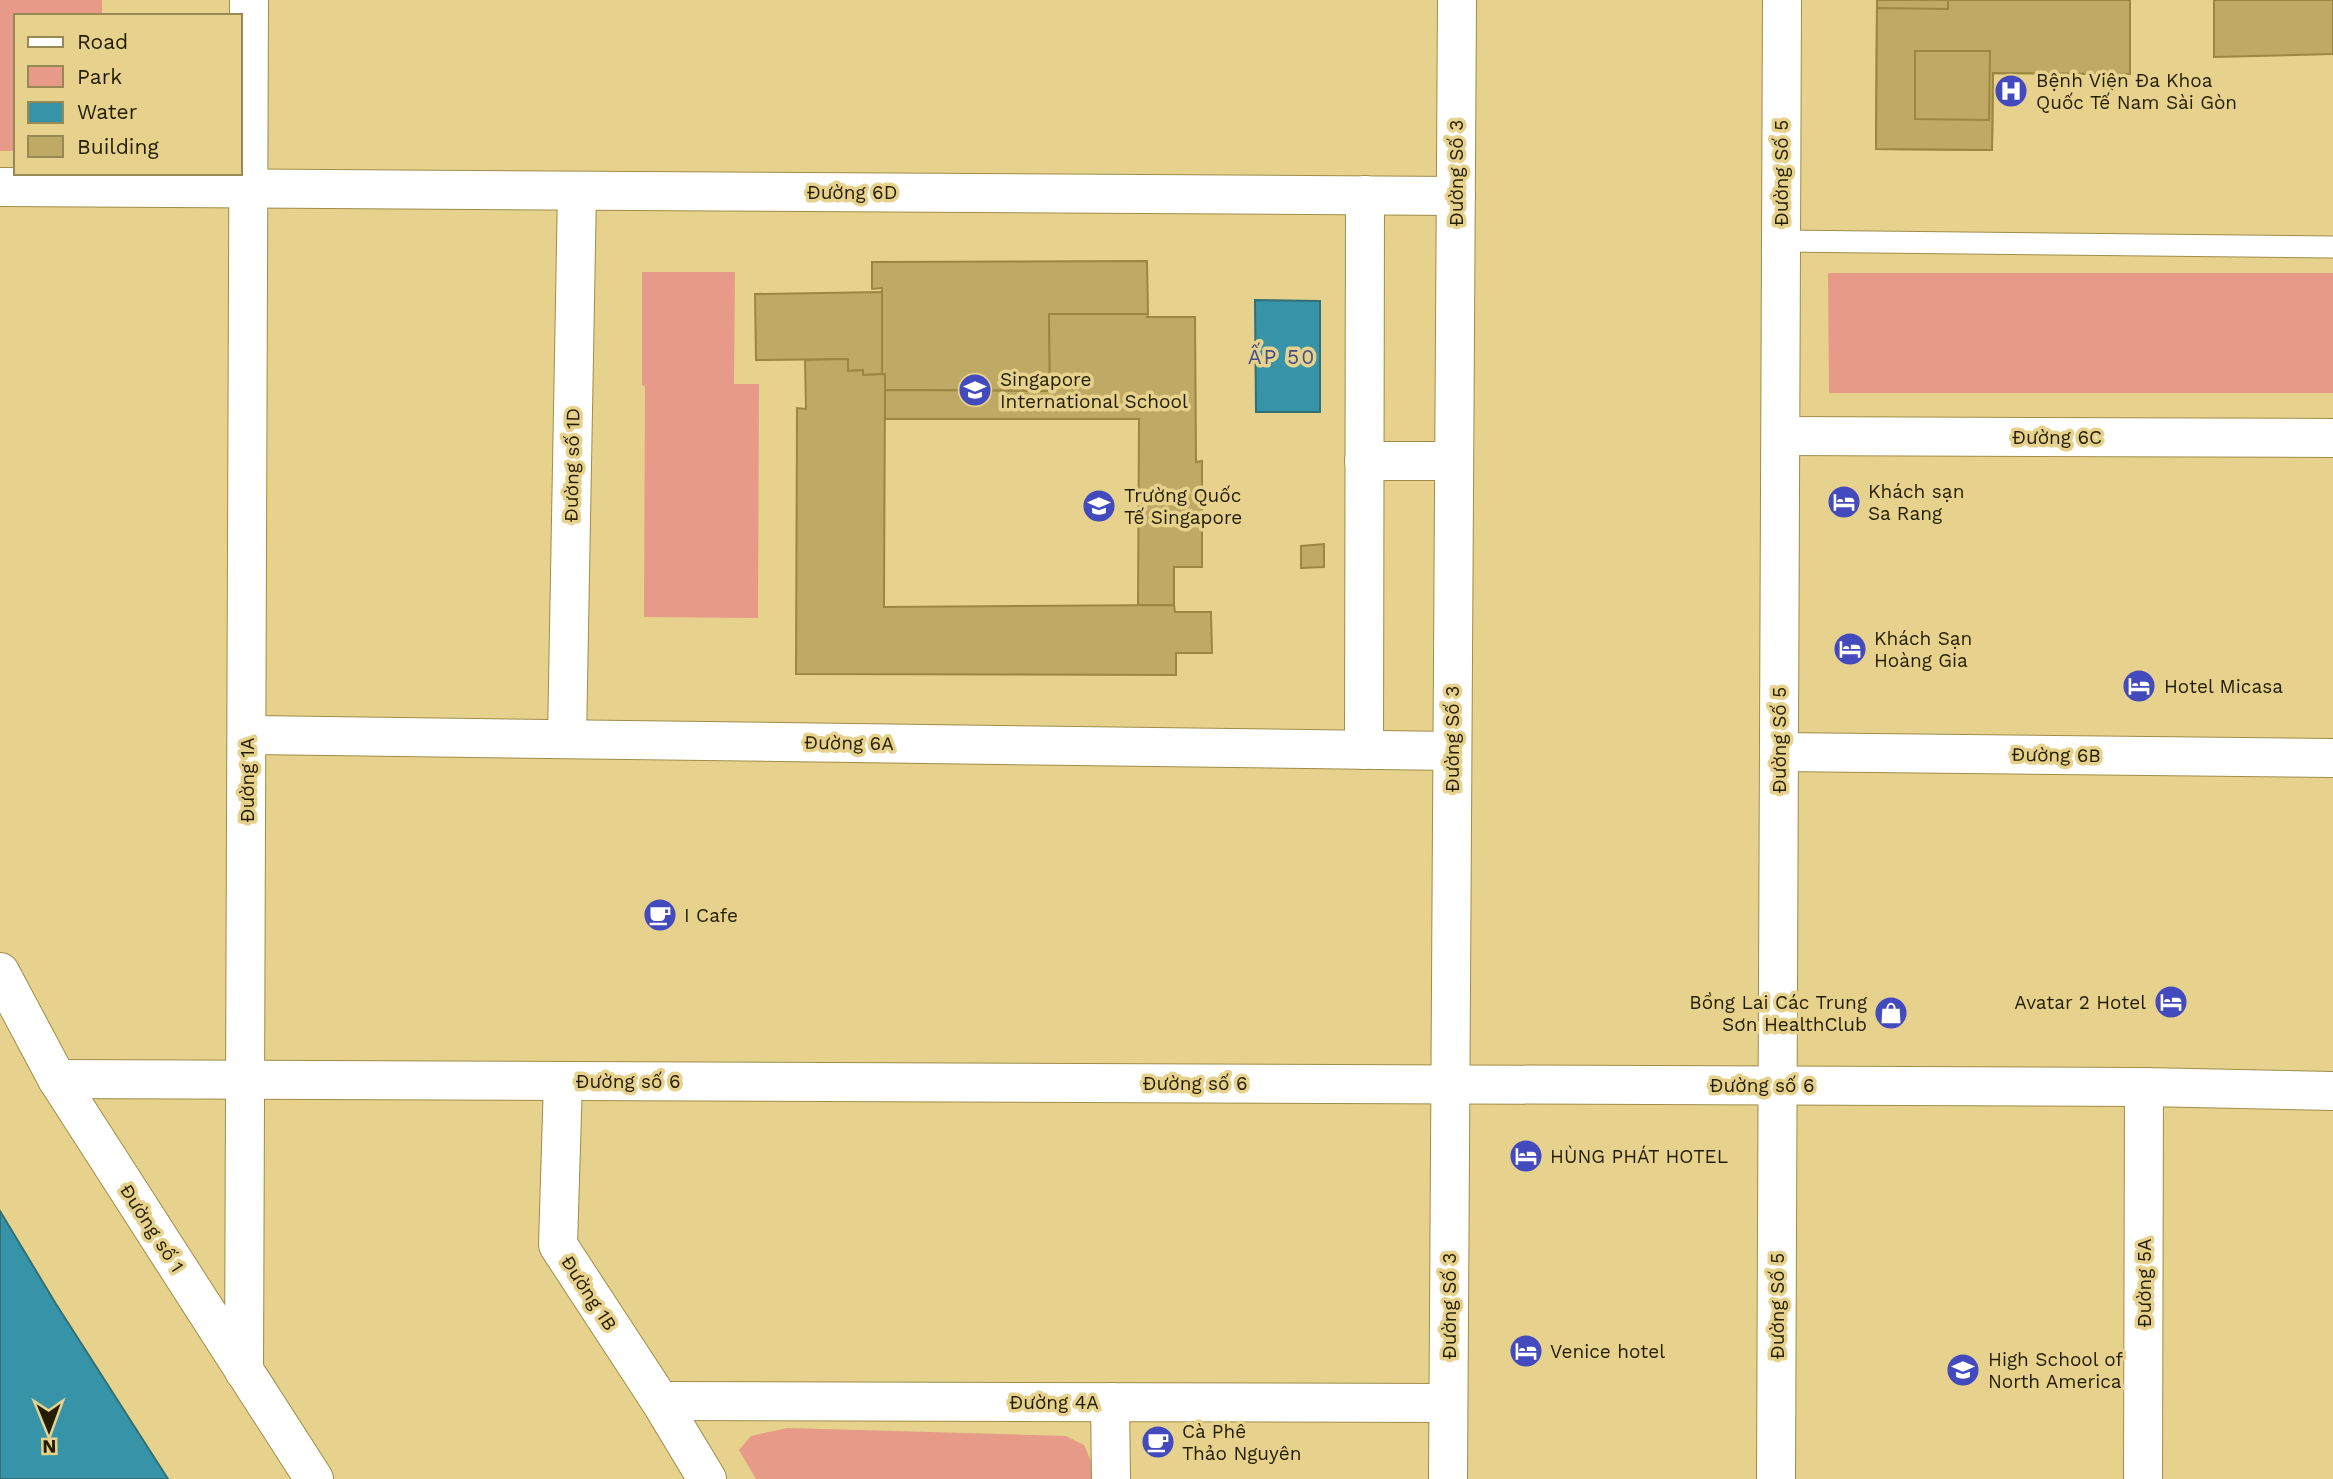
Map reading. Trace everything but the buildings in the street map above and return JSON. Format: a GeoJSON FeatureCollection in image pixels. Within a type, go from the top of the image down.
{"type":"FeatureCollection","features":[{"type":"Feature","properties":{"kind":"street"},"geometry":{"type":"LineString","coordinates":[[0,187],[249,189],[249,0]]}},
{"type":"Feature","properties":{"kind":"street","name":"Đường Số 3"},"geometry":{"type":"LineString","coordinates":[[1448,1479],[1457,0]]}},
{"type":"Feature","properties":{"kind":"street","name":"Đường Số 5"},"geometry":{"type":"LineString","coordinates":[[1776,1479],[1782,0]]}},
{"type":"Feature","properties":{"kind":"street","name":"Đường 6D"},"geometry":{"type":"LineString","coordinates":[[249,189],[1456,196]]}},
{"type":"Feature","properties":{"kind":"street","name":"Đường 1A"},"geometry":{"type":"LineString","coordinates":[[244,1371],[249,189]]}},
{"type":"Feature","properties":{"kind":"street","name":"Đường số 1D"},"geometry":{"type":"LineString","coordinates":[[567,739],[577,191]]}},
{"type":"Feature","properties":{"kind":"street"},"geometry":{"type":"LineString","coordinates":[[1364,750],[1365,195]]}},
{"type":"Feature","properties":{"kind":"street","name":"Đường 6C"},"geometry":{"type":"LineString","coordinates":[[1781,436],[2333,438]]}},
{"type":"Feature","properties":{"kind":"street"},"geometry":{"type":"LineString","coordinates":[[1364,461],[1454,461]]}},
{"type":"Feature","properties":{"kind":"street","name":"Đường 6A"},"geometry":{"type":"LineString","coordinates":[[247,735],[1452,751]]}},
{"type":"Feature","properties":{"kind":"street","name":"Đường 6B"},"geometry":{"type":"LineString","coordinates":[[1779,752],[2333,758]]}},
{"type":"Feature","properties":{"kind":"street","name":"Đường số 1"},"geometry":{"type":"LineString","coordinates":[[0,972],[57,1079],[314,1479]]}},
{"type":"Feature","properties":{"kind":"street","name":"Đường số 6"},"geometry":{"type":"LineString","coordinates":[[57,1079],[1778,1085],[2333,1091]]}},
{"type":"Feature","properties":{"kind":"street","name":"Đường 1B"},"geometry":{"type":"LineString","coordinates":[[562,1081],[558,1245],[660,1401],[707,1479]]}},
{"type":"Feature","properties":{"kind":"street","name":"Đường 5A"},"geometry":{"type":"LineString","coordinates":[[2143,1479],[2144,1087]]}},
{"type":"Feature","properties":{"kind":"street","name":"Đường 4A"},"geometry":{"type":"LineString","coordinates":[[660,1401],[1448,1403]]}},
{"type":"Feature","properties":{"kind":"street"},"geometry":{"type":"LineString","coordinates":[[1110,1402],[1111,1479]]}},
{"type":"Feature","properties":{"kind":"lane"},"geometry":{"type":"LineString","coordinates":[[1781,241],[2333,247]]}},
{"type":"Feature","properties":{"kind":"green space"},"geometry":{"type":"Polygon","coordinates":[[[0,0],[102,0],[102,14],[14,14],[14,151],[0,151],[0,0]]]}},
{"type":"Feature","properties":{"kind":"green space"},"geometry":{"type":"Polygon","coordinates":[[[642,272],[735,272],[734,384],[759,384],[758,618],[644,617],[645,386],[642,385],[642,272]]]}},
{"type":"Feature","properties":{"kind":"green space"},"geometry":{"type":"Polygon","coordinates":[[[1828,273],[2333,273],[2333,393],[1829,393],[1828,273]]]}},
{"type":"Feature","properties":{"kind":"green space"},"geometry":{"type":"Polygon","coordinates":[[[787,1428],[1066,1436],[1084,1445],[1094,1468],[1094,1479],[756,1479],[739,1450],[751,1436],[787,1428]]]}},
{"type":"Feature","properties":{"kind":"water"},"geometry":{"type":"Polygon","coordinates":[[[1255,300],[1320,301],[1320,412],[1256,412],[1255,300]]]}},
{"type":"Feature","properties":{"kind":"water"},"geometry":{"type":"Polygon","coordinates":[[[0,1211],[56,1304],[168,1479],[0,1479],[0,1211]]]}},
{"type":"Feature","properties":{"kind":"place","name":"Bệnh Viện Đa Khoa Quốc Tế Nam Sài Gòn"},"geometry":{"type":"Point","coordinates":[2011,91]}},
{"type":"Feature","properties":{"kind":"place","name":"Singapore International School"},"geometry":{"type":"Point","coordinates":[975,390]}},
{"type":"Feature","properties":{"kind":"place","name":"Khách sạn Sa Rang"},"geometry":{"type":"Point","coordinates":[1844,502]}},
{"type":"Feature","properties":{"kind":"place","name":"Trường Quốc Tế Singapore"},"geometry":{"type":"Point","coordinates":[1099,506]}},
{"type":"Feature","properties":{"kind":"place","name":"Khách Sạn Hoàng Gia"},"geometry":{"type":"Point","coordinates":[1850,649]}},
{"type":"Feature","properties":{"kind":"place","name":"Hotel Micasa"},"geometry":{"type":"Point","coordinates":[2139,686]}},
{"type":"Feature","properties":{"kind":"place","name":"I Cafe"},"geometry":{"type":"Point","coordinates":[660,915]}},
{"type":"Feature","properties":{"kind":"place","name":"Avatar 2 Hotel"},"geometry":{"type":"Point","coordinates":[2171,1002]}},
{"type":"Feature","properties":{"kind":"place","name":"Bồng Lai Các Trung Sơn HealthClub"},"geometry":{"type":"Point","coordinates":[1891,1013]}},
{"type":"Feature","properties":{"kind":"place","name":"HÙNG PHÁT HOTEL"},"geometry":{"type":"Point","coordinates":[1526,1156]}},
{"type":"Feature","properties":{"kind":"place","name":"Venice hotel"},"geometry":{"type":"Point","coordinates":[1526,1351]}},
{"type":"Feature","properties":{"kind":"place","name":"High School of North America"},"geometry":{"type":"Point","coordinates":[1963,1370]}},
{"type":"Feature","properties":{"kind":"place","name":"Cà Phê Thảo Nguyên"},"geometry":{"type":"Point","coordinates":[1158,1442]}},
{"type":"Feature","properties":{"kind":"district","name":"ẤP 50"},"geometry":{"type":"Point","coordinates":[1282,356]}}]}
